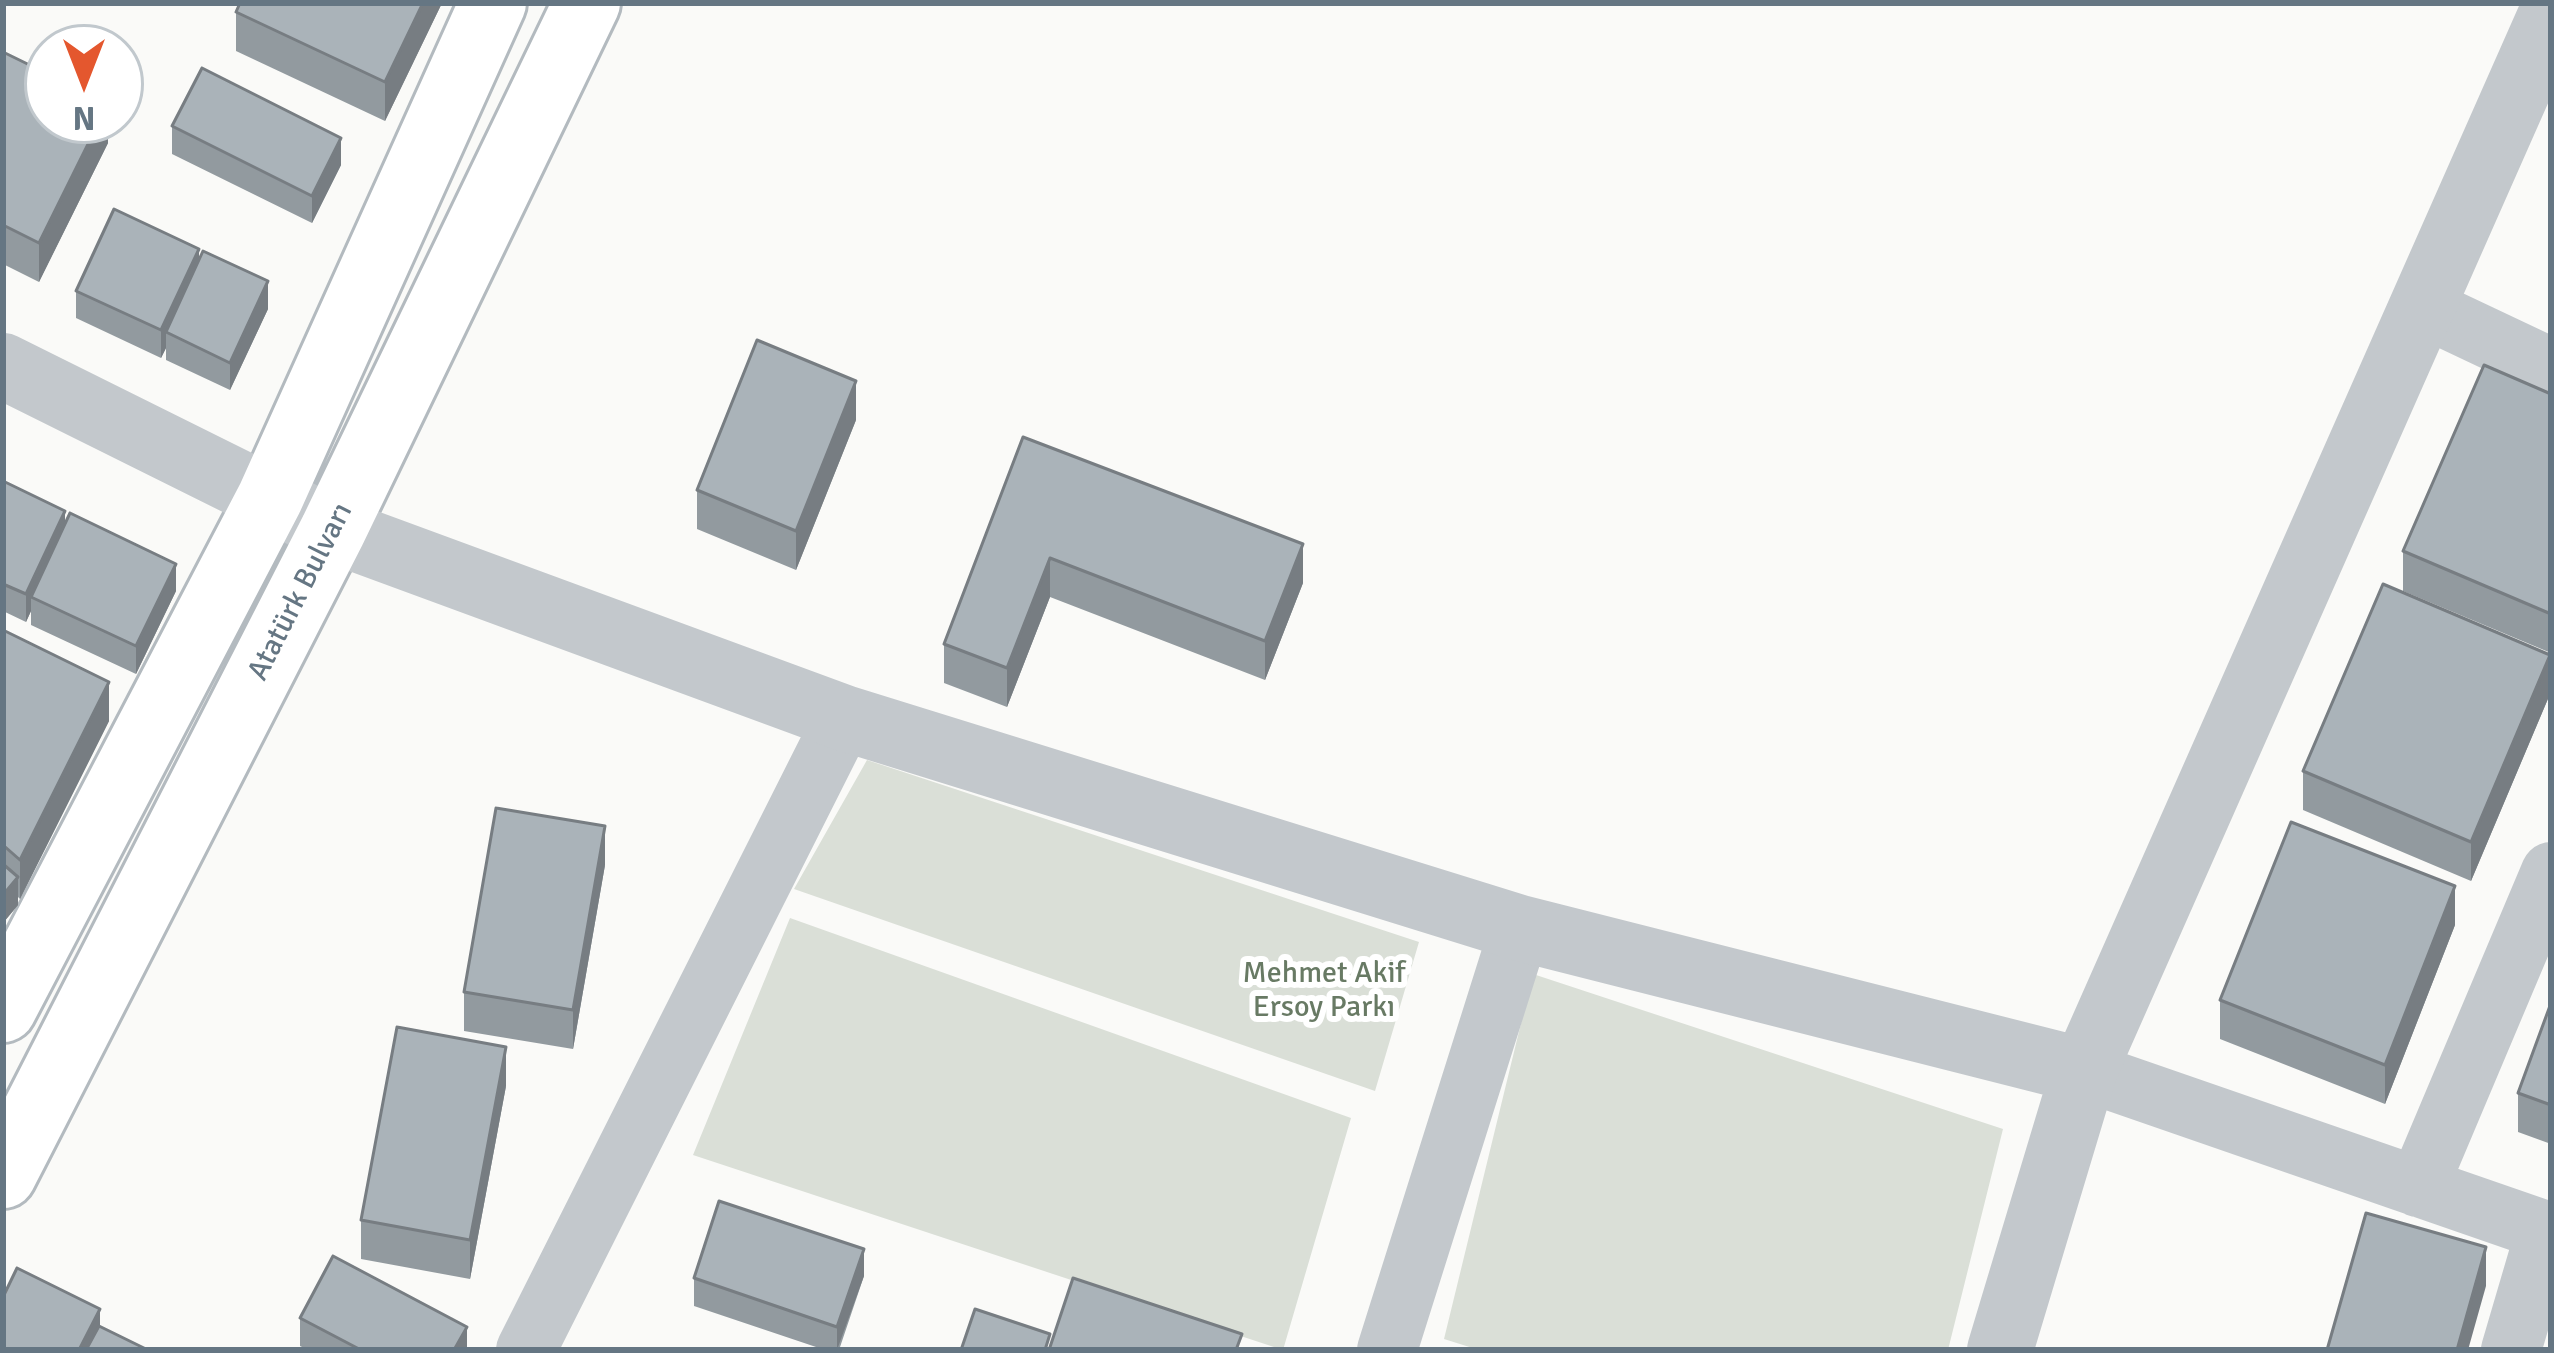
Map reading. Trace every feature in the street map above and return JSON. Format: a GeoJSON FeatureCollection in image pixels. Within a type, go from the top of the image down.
{"type":"FeatureCollection","features":[{"type":"Feature","properties":{"kind":"main road"},"geometry":{"type":"LineString","coordinates":[[3,1009],[270,499],[493,3]]}},
{"type":"Feature","properties":{"kind":"main road","name":"Atatürk Bulvarı"},"geometry":{"type":"LineString","coordinates":[[3,1175],[333,530],[587,3]]}},
{"type":"Feature","properties":{"kind":"street"},"geometry":{"type":"LineString","coordinates":[[2000,1350],[2084,1071],[2551,15]]}},
{"type":"Feature","properties":{"kind":"street"},"geometry":{"type":"LineString","coordinates":[[2420,306],[2551,368]]}},
{"type":"Feature","properties":{"kind":"street"},"geometry":{"type":"LineString","coordinates":[[3,366],[333,530],[844,718],[1520,928],[2084,1071],[2548,1232],[2511,1350]]}},
{"type":"Feature","properties":{"kind":"street"},"geometry":{"type":"LineString","coordinates":[[526,1350],[844,718]]}},
{"type":"Feature","properties":{"kind":"street"},"geometry":{"type":"LineString","coordinates":[[2418,1187],[2551,872]]}},
{"type":"Feature","properties":{"kind":"street"},"geometry":{"type":"LineString","coordinates":[[1387,1350],[1520,928]]}},
{"type":"Feature","properties":{"kind":"green space","name":"Mehmet Akif Ersoy Parkı"},"geometry":{"type":"Polygon","coordinates":[[[867,760],[1419,942],[1375,1091],[794,889],[867,760]]]}},
{"type":"Feature","properties":{"kind":"green space"},"geometry":{"type":"Polygon","coordinates":[[[790,918],[1351,1118],[1283,1350],[693,1155],[790,918]]]}},
{"type":"Feature","properties":{"kind":"green space"},"geometry":{"type":"Polygon","coordinates":[[[1533,974],[2003,1129],[1948,1350],[1479,1350],[1444,1339],[1533,974]]]}},
{"type":"Feature","properties":{"kind":"building"},"geometry":{"type":"Polygon","coordinates":[[[240,3],[423,3],[385,82],[236,12],[240,3]]]}},
{"type":"Feature","properties":{"kind":"building"},"geometry":{"type":"Polygon","coordinates":[[[3,52],[24,62],[24,144],[88,144],[39,243],[3,225],[3,52]]]}},
{"type":"Feature","properties":{"kind":"building"},"geometry":{"type":"Polygon","coordinates":[[[202,68],[341,138],[312,196],[172,126],[202,68]]]}},
{"type":"Feature","properties":{"kind":"building"},"geometry":{"type":"Polygon","coordinates":[[[114,209],[199,249],[161,330],[76,291],[114,209]]]}},
{"type":"Feature","properties":{"kind":"building"},"geometry":{"type":"Polygon","coordinates":[[[203,251],[268,281],[230,363],[166,332],[203,251]]]}},
{"type":"Feature","properties":{"kind":"building"},"geometry":{"type":"Polygon","coordinates":[[[757,340],[856,381],[796,531],[697,490],[757,340]]]}},
{"type":"Feature","properties":{"kind":"building"},"geometry":{"type":"Polygon","coordinates":[[[2484,365],[2551,394],[2551,614],[2403,551],[2484,365]]]}},
{"type":"Feature","properties":{"kind":"building"},"geometry":{"type":"Polygon","coordinates":[[[1023,437],[1303,544],[1265,641],[1050,558],[1007,668],[944,644],[1023,437]]]}},
{"type":"Feature","properties":{"kind":"building"},"geometry":{"type":"Polygon","coordinates":[[[3,481],[65,511],[26,594],[3,584],[3,481]]]}},
{"type":"Feature","properties":{"kind":"building"},"geometry":{"type":"Polygon","coordinates":[[[70,513],[176,564],[136,646],[31,597],[70,513]]]}},
{"type":"Feature","properties":{"kind":"building"},"geometry":{"type":"Polygon","coordinates":[[[2383,584],[2550,655],[2471,842],[2303,771],[2383,584]]]}},
{"type":"Feature","properties":{"kind":"building"},"geometry":{"type":"Polygon","coordinates":[[[3,630],[109,682],[20,860],[3,845],[3,630]]]}},
{"type":"Feature","properties":{"kind":"building"},"geometry":{"type":"Polygon","coordinates":[[[496,808],[605,826],[573,1010],[464,992],[496,808]]]}},
{"type":"Feature","properties":{"kind":"building"},"geometry":{"type":"Polygon","coordinates":[[[2291,822],[2455,886],[2385,1065],[2220,1000],[2291,822]]]}},
{"type":"Feature","properties":{"kind":"building"},"geometry":{"type":"Polygon","coordinates":[[[3,864],[18,877],[3,895],[3,864]]]}},
{"type":"Feature","properties":{"kind":"building"},"geometry":{"type":"Polygon","coordinates":[[[2551,1003],[2551,1105],[2518,1093],[2551,1003]]]}},
{"type":"Feature","properties":{"kind":"building"},"geometry":{"type":"Polygon","coordinates":[[[397,1027],[506,1047],[470,1240],[361,1220],[397,1027]]]}},
{"type":"Feature","properties":{"kind":"building"},"geometry":{"type":"Polygon","coordinates":[[[719,1201],[864,1249],[837,1327],[694,1278],[719,1201]]]}},
{"type":"Feature","properties":{"kind":"building"},"geometry":{"type":"Polygon","coordinates":[[[2366,1213],[2486,1247],[2457,1350],[2327,1350],[2366,1213]]]}},
{"type":"Feature","properties":{"kind":"building"},"geometry":{"type":"Polygon","coordinates":[[[333,1256],[467,1327],[454,1350],[361,1350],[300,1318],[333,1256]]]}},
{"type":"Feature","properties":{"kind":"building"},"geometry":{"type":"Polygon","coordinates":[[[17,1268],[100,1309],[79,1350],[3,1350],[3,1297],[17,1268]]]}},
{"type":"Feature","properties":{"kind":"building"},"geometry":{"type":"Polygon","coordinates":[[[1073,1278],[1242,1334],[1236,1350],[1049,1350],[1073,1278]]]}},
{"type":"Feature","properties":{"kind":"building"},"geometry":{"type":"Polygon","coordinates":[[[975,1309],[1050,1334],[1045,1350],[961,1350],[975,1309]]]}},
{"type":"Feature","properties":{"kind":"building"},"geometry":{"type":"Polygon","coordinates":[[[99,1326],[148,1350],[86,1350],[99,1326]]]}}]}
